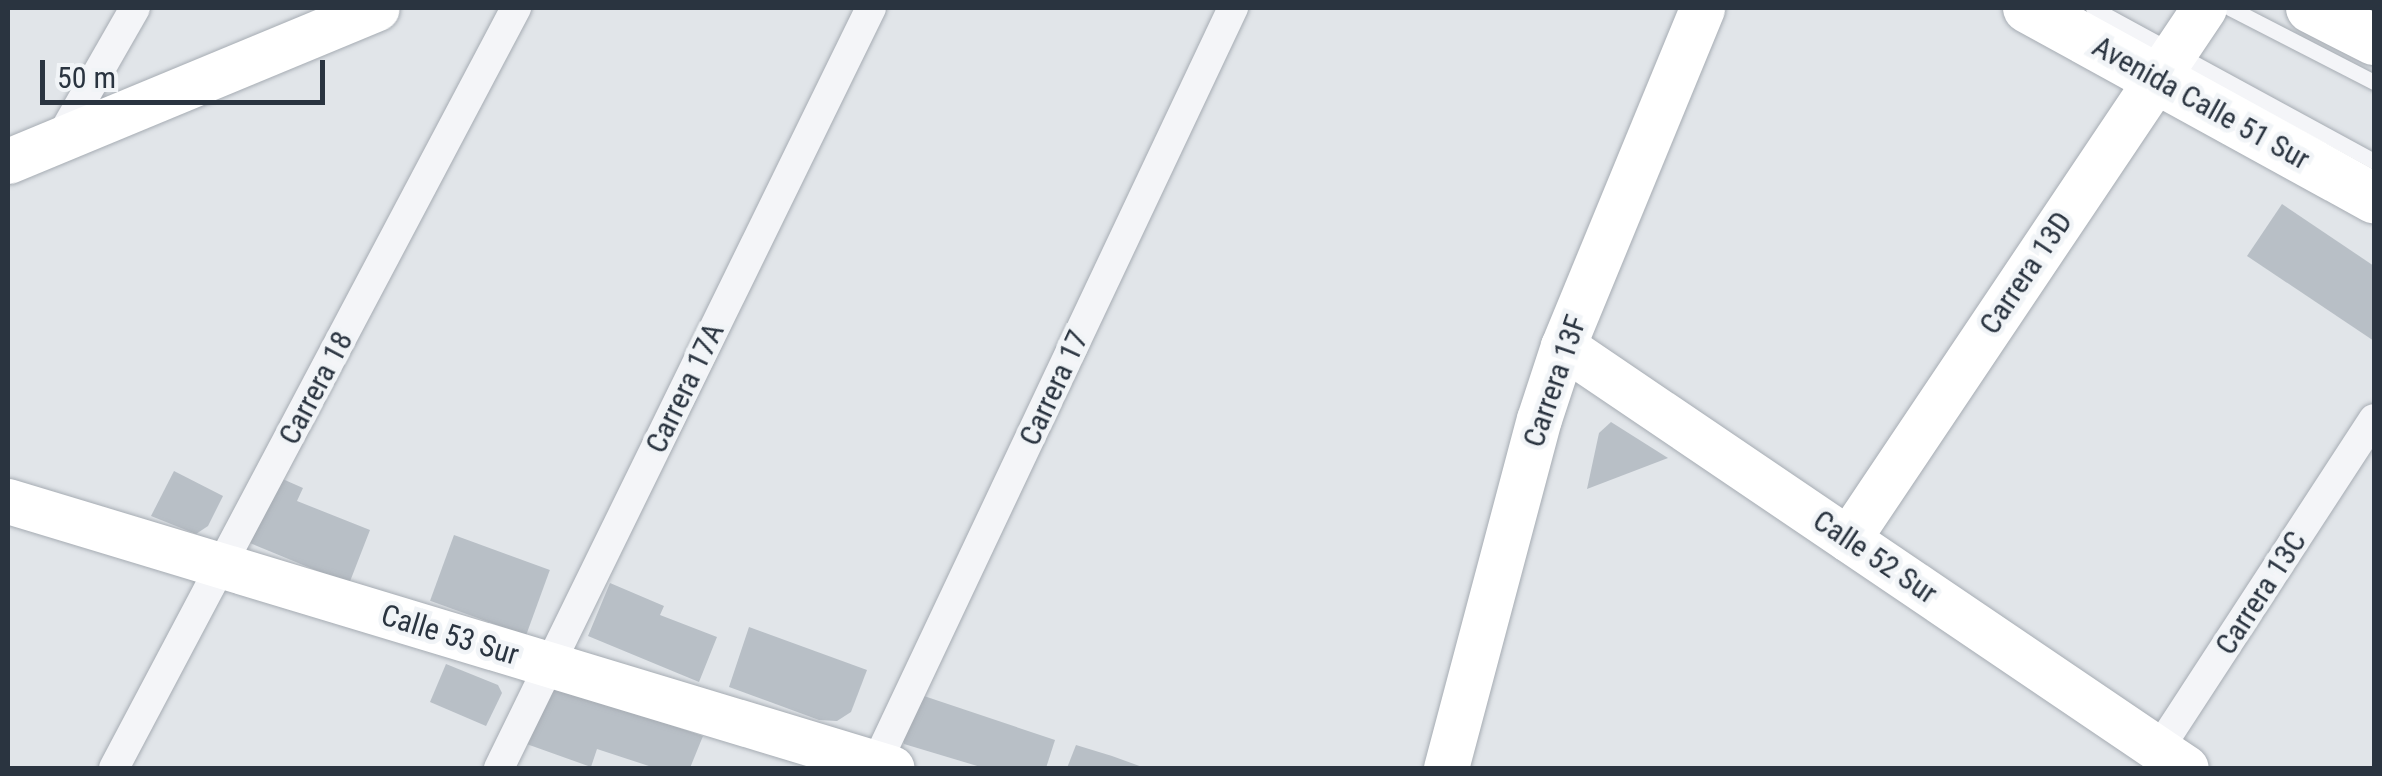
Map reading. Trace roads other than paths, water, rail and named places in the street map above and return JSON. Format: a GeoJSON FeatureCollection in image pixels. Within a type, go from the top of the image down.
{"type":"FeatureCollection","features":[{"type":"Feature","properties":{"kind":"main road","name":"Avenida Calle 51 Sur"},"geometry":{"type":"LineString","coordinates":[[2028,8],[2166,66],[2374,198]]}},
{"type":"Feature","properties":{"kind":"main road"},"geometry":{"type":"LineString","coordinates":[[2310,8],[2374,40]]}},
{"type":"Feature","properties":{"kind":"street"},"geometry":{"type":"LineString","coordinates":[[60,139],[136,8]]}},
{"type":"Feature","properties":{"kind":"street"},"geometry":{"type":"LineString","coordinates":[[8,161],[377,8]]}},
{"type":"Feature","properties":{"kind":"street","name":"Carrera 18"},"geometry":{"type":"LineString","coordinates":[[114,768],[516,8]]}},
{"type":"Feature","properties":{"kind":"street","name":"Carrera 17A"},"geometry":{"type":"LineString","coordinates":[[499,768],[870,8]]}},
{"type":"Feature","properties":{"kind":"street","name":"Carrera 17"},"geometry":{"type":"LineString","coordinates":[[881,767],[1233,8]]}},
{"type":"Feature","properties":{"kind":"street","name":"Carrera 13F"},"geometry":{"type":"LineString","coordinates":[[1446,768],[1539,419],[1564,346],[1702,8]]}},
{"type":"Feature","properties":{"kind":"street","name":"Carrera 13D"},"geometry":{"type":"LineString","coordinates":[[1848,539],[2204,8]]}},
{"type":"Feature","properties":{"kind":"street","name":"Calle 52 Sur"},"geometry":{"type":"LineString","coordinates":[[1564,346],[2165,762]]}},
{"type":"Feature","properties":{"kind":"street","name":"Carrera 13C"},"geometry":{"type":"LineString","coordinates":[[2165,762],[2374,418]]}},
{"type":"Feature","properties":{"kind":"street","name":"Calle 53 Sur"},"geometry":{"type":"LineString","coordinates":[[8,501],[881,767]]}},
{"type":"Feature","properties":{"kind":"lane"},"geometry":{"type":"LineString","coordinates":[[2093,8],[2166,66],[2374,160]]}},
{"type":"Feature","properties":{"kind":"lane"},"geometry":{"type":"LineString","coordinates":[[2230,8],[2374,82]]}}]}
